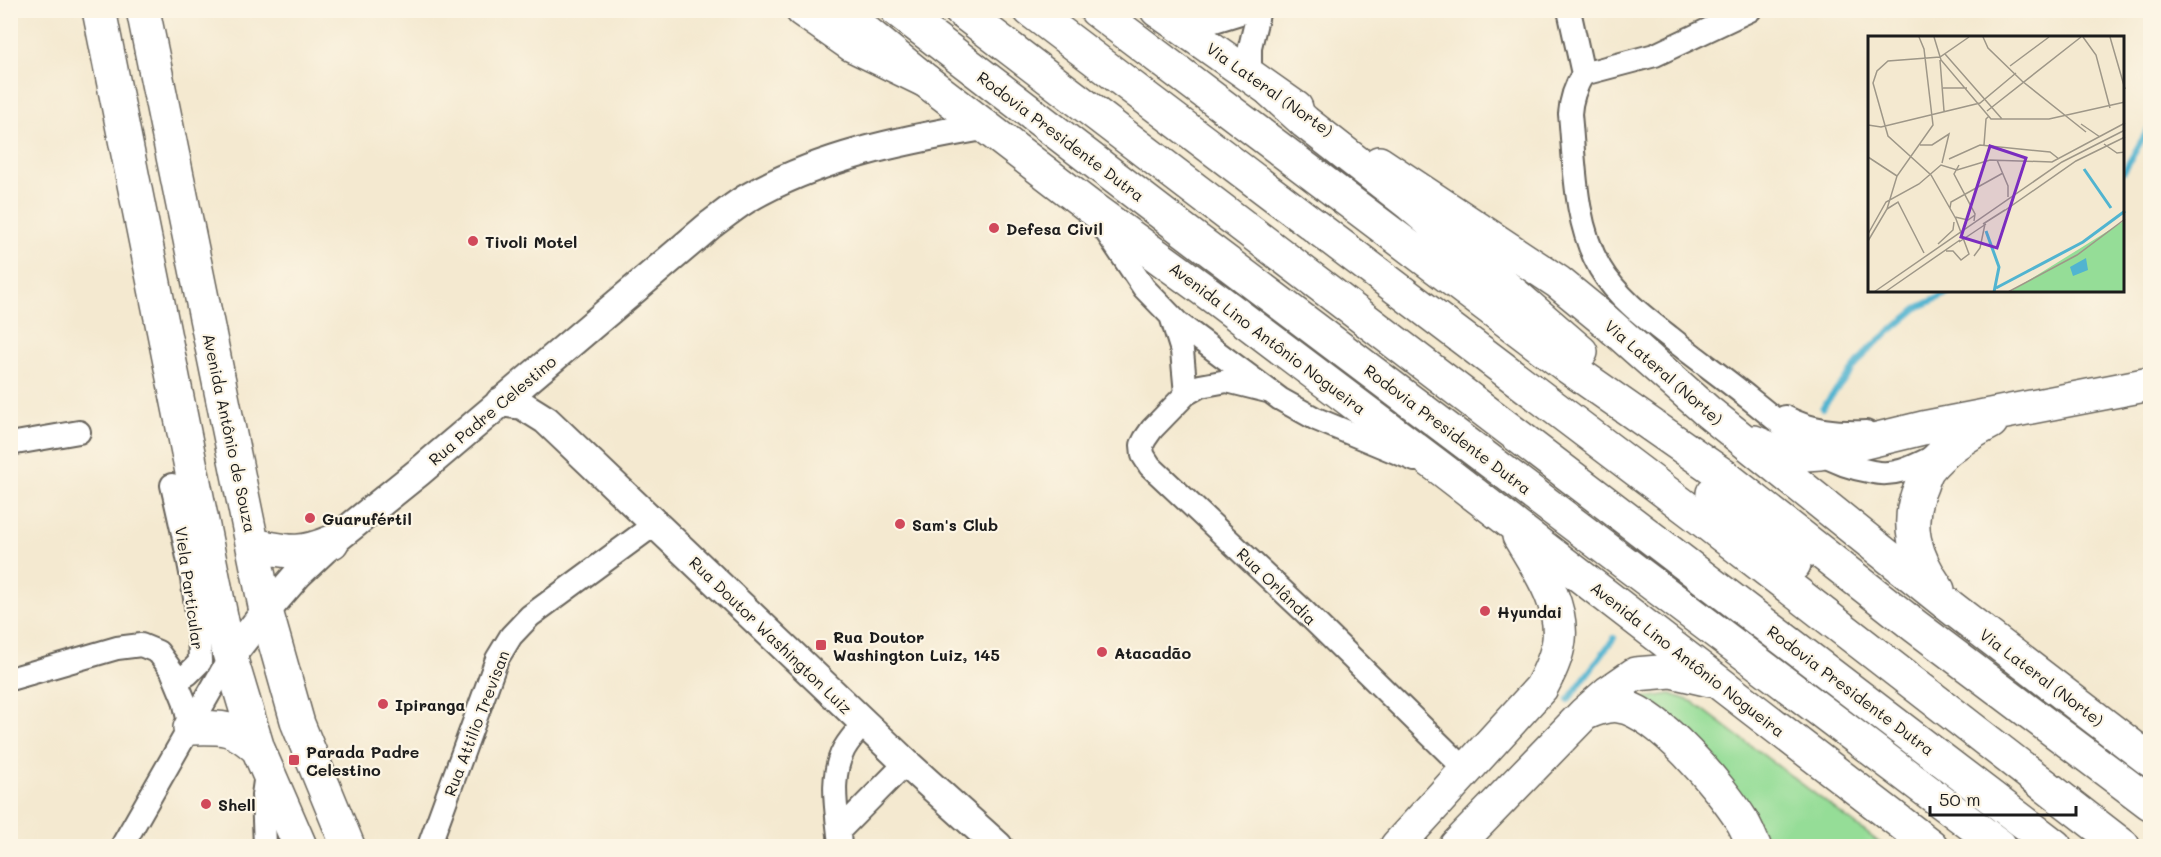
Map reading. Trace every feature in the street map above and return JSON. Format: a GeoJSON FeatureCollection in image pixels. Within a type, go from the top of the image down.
{"type":"FeatureCollection","features":[{"type":"Feature","properties":{"kind":"main road"},"geometry":{"type":"LineString","coordinates":[[99,10],[230,657],[262,760],[300,846]]}},
{"type":"Feature","properties":{"kind":"main road","name":"Avenida Antônio de Souza"},"geometry":{"type":"LineString","coordinates":[[143,10],[266,611],[298,724],[348,846]]}},
{"type":"Feature","properties":{"kind":"main road","name":"Avenida Lino Antônio Nogueira"},"geometry":{"type":"LineString","coordinates":[[802,10],[852,45],[926,81],[1090,207],[1444,471],[1931,846]]}},
{"type":"Feature","properties":{"kind":"main road"},"geometry":{"type":"LineString","coordinates":[[839,10],[926,81]]}},
{"type":"Feature","properties":{"kind":"main road","name":"Rodovia Presidente Dutra"},"geometry":{"type":"LineString","coordinates":[[897,10],[2000,846]]}},
{"type":"Feature","properties":{"kind":"main road","name":"Rodovia Presidente Dutra"},"geometry":{"type":"LineString","coordinates":[[960,10],[2055,846]]}},
{"type":"Feature","properties":{"kind":"main road"},"geometry":{"type":"LineString","coordinates":[[1030,10],[1700,518],[2113,839]]}},
{"type":"Feature","properties":{"kind":"main road"},"geometry":{"type":"LineString","coordinates":[[1096,10],[1564,364],[1723,475]]}},
{"type":"Feature","properties":{"kind":"main road","name":"Via Lateral (Norte)"},"geometry":{"type":"LineString","coordinates":[[1157,10],[1261,84],[1558,282],[1707,411],[1952,608],[2151,760]]}},
{"type":"Feature","properties":{"kind":"main road"},"geometry":{"type":"LineString","coordinates":[[1261,84],[1305,123],[1410,204],[1723,475],[1915,626],[2151,803]]}},
{"type":"Feature","properties":{"kind":"main road"},"geometry":{"type":"LineString","coordinates":[[1564,364],[2113,839]]}},
{"type":"Feature","properties":{"kind":"main road"},"geometry":{"type":"LineString","coordinates":[[1707,411],[1753,441],[1791,455],[1820,453],[1923,428],[2151,384]]}},
{"type":"Feature","properties":{"kind":"main road"},"geometry":{"type":"LineString","coordinates":[[1952,608],[1924,569],[1913,534],[1913,502],[1927,470],[1947,450],[1973,432],[2023,408]]}},
{"type":"Feature","properties":{"kind":"main road"},"geometry":{"type":"LineString","coordinates":[[1445,846],[1408,836],[1541,688],[1553,663],[1559,640],[1559,622],[1554,603],[1513,524]]}},
{"type":"Feature","properties":{"kind":"main road"},"geometry":{"type":"LineString","coordinates":[[253,545],[297,553],[310,551],[332,542]]}},
{"type":"Feature","properties":{"kind":"main road"},"geometry":{"type":"LineString","coordinates":[[1456,846],[1584,714],[1609,692],[1635,674],[1671,671],[1720,683]]}},
{"type":"Feature","properties":{"kind":"main road"},"geometry":{"type":"LineString","coordinates":[[1584,714],[1603,706],[1621,706],[1653,722],[1671,736],[1725,797],[1744,823],[1754,846]]}},
{"type":"Feature","properties":{"kind":"main road"},"geometry":{"type":"LineString","coordinates":[[190,728],[230,730],[243,735],[262,760]]}},
{"type":"Feature","properties":{"kind":"street"},"geometry":{"type":"LineString","coordinates":[[1185,30],[1250,10]]}},
{"type":"Feature","properties":{"kind":"street"},"geometry":{"type":"LineString","coordinates":[[1259,10],[1250,47],[1261,84]]}},
{"type":"Feature","properties":{"kind":"street"},"geometry":{"type":"LineString","coordinates":[[1569,10],[1584,74]]}},
{"type":"Feature","properties":{"kind":"street"},"geometry":{"type":"LineString","coordinates":[[1750,10],[1655,55],[1584,74],[1575,87],[1570,114],[1580,206],[1587,239],[1601,269],[1619,294],[1643,316],[1784,428],[1820,453],[1855,468],[1889,474],[1907,470],[1947,450]]}},
{"type":"Feature","properties":{"kind":"street","name":"Rua Padre Celestino"},"geometry":{"type":"LineString","coordinates":[[122,846],[230,657],[298,574],[332,542],[419,472],[709,226],[746,199],[797,175],[855,154],[941,133],[983,126]]}},
{"type":"Feature","properties":{"kind":"street","name":"Avenida Lino Antônio Nogueira"},"geometry":{"type":"LineString","coordinates":[[1090,207],[1136,278],[1172,319],[1271,392],[1316,419],[1444,471]]}},
{"type":"Feature","properties":{"kind":"street"},"geometry":{"type":"LineString","coordinates":[[1172,319],[1182,351],[1186,394],[1200,386],[1227,381],[1271,392]]}},
{"type":"Feature","properties":{"kind":"street"},"geometry":{"type":"LineString","coordinates":[[539,370],[546,420]]}},
{"type":"Feature","properties":{"kind":"street","name":"Rua Orlândia"},"geometry":{"type":"LineString","coordinates":[[1186,394],[1145,439],[1142,445],[1143,455],[1150,466],[1305,612],[1467,771]]}},
{"type":"Feature","properties":{"kind":"street"},"geometry":{"type":"LineString","coordinates":[[1751,400],[1792,421],[1815,429],[1840,433],[1923,428]]}},
{"type":"Feature","properties":{"kind":"street","name":"Rua Doutor Washington Luiz"},"geometry":{"type":"LineString","coordinates":[[500,402],[522,405],[546,420],[906,763],[998,846]]}},
{"type":"Feature","properties":{"kind":"street"},"geometry":{"type":"LineString","coordinates":[[10,444],[79,432]]}},
{"type":"Feature","properties":{"kind":"street","name":"Viela Particular"},"geometry":{"type":"LineString","coordinates":[[172,484],[190,565],[200,644],[200,662],[188,674],[176,681]]}},
{"type":"Feature","properties":{"kind":"street","name":"Rua Attilio Trevisan"},"geometry":{"type":"LineString","coordinates":[[429,846],[497,659],[511,636],[530,616],[655,524]]}},
{"type":"Feature","properties":{"kind":"street"},"geometry":{"type":"LineString","coordinates":[[10,680],[105,651],[141,645],[158,652],[172,671],[184,700],[190,728]]}},
{"type":"Feature","properties":{"kind":"street"},"geometry":{"type":"LineString","coordinates":[[840,839],[835,802],[839,760],[844,749],[864,723]]}},
{"type":"Feature","properties":{"kind":"street"},"geometry":{"type":"LineString","coordinates":[[262,760],[265,846]]}},
{"type":"Feature","properties":{"kind":"street"},"geometry":{"type":"LineString","coordinates":[[840,839],[906,763]]}},
{"type":"Feature","properties":{"kind":"green space"},"geometry":{"type":"Polygon","coordinates":[[[1671,694],[1693,702],[1884,846],[1771,846],[1750,812],[1637,699],[1671,694]]]}},
{"type":"Feature","properties":{"kind":"waterway"},"geometry":{"type":"LineString","coordinates":[[2125,169],[2150,126]]}},
{"type":"Feature","properties":{"kind":"waterway"},"geometry":{"type":"LineString","coordinates":[[1822,408],[1869,349],[1919,307],[1951,292]]}},
{"type":"Feature","properties":{"kind":"waterway"},"geometry":{"type":"LineString","coordinates":[[1568,700],[1614,638]]}},
{"type":"Feature","properties":{"kind":"place","name":"Defesa Civil"},"geometry":{"type":"Point","coordinates":[994,228]}},
{"type":"Feature","properties":{"kind":"place","name":"Tivoli Motel"},"geometry":{"type":"Point","coordinates":[473,241]}},
{"type":"Feature","properties":{"kind":"place","name":"Guarufértil"},"geometry":{"type":"Point","coordinates":[310,518]}},
{"type":"Feature","properties":{"kind":"place","name":"Sam's Club"},"geometry":{"type":"Point","coordinates":[900,524]}},
{"type":"Feature","properties":{"kind":"place","name":"Hyundai"},"geometry":{"type":"Point","coordinates":[1485,611]}},
{"type":"Feature","properties":{"kind":"place","name":"Rua Doutor Washington Luiz, 145"},"geometry":{"type":"Point","coordinates":[821,645]}},
{"type":"Feature","properties":{"kind":"place","name":"Atacadão"},"geometry":{"type":"Point","coordinates":[1102,652]}},
{"type":"Feature","properties":{"kind":"place","name":"Ipiranga"},"geometry":{"type":"Point","coordinates":[383,704]}},
{"type":"Feature","properties":{"kind":"place","name":"Parada Padre Celestino"},"geometry":{"type":"Point","coordinates":[294,760]}},
{"type":"Feature","properties":{"kind":"place","name":"Shell"},"geometry":{"type":"Point","coordinates":[206,804]}}]}
